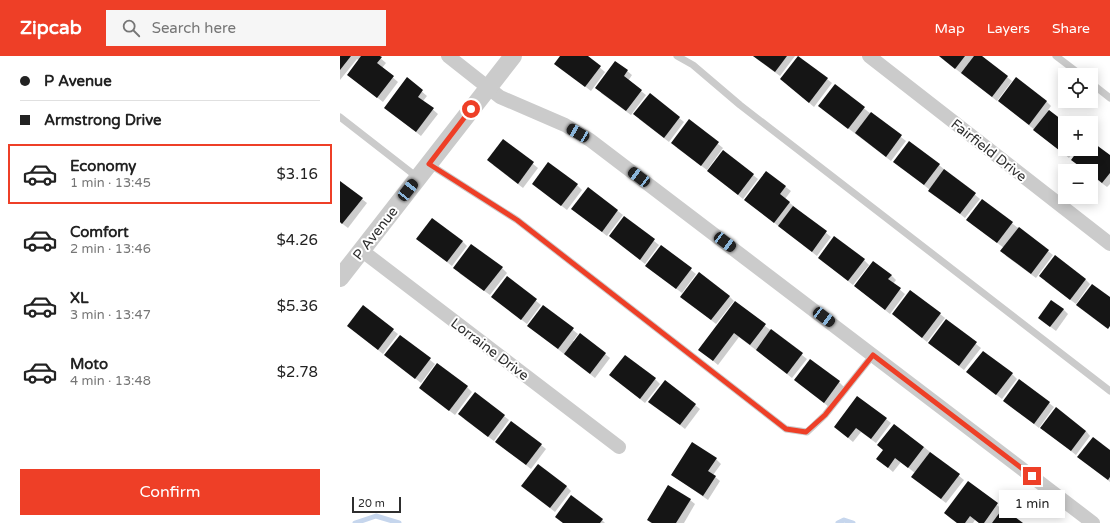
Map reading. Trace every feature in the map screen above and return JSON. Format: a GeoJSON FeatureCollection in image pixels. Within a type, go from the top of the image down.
{"type":"FeatureCollection","features":[{"type":"Feature","properties":{"kind":"street"},"geometry":{"type":"LineString","coordinates":[[448,56],[500,96],[565,126],[590,140],[1093,523]]}},
{"type":"Feature","properties":{"kind":"street","name":"P Avenue"},"geometry":{"type":"LineString","coordinates":[[342,272],[418,178],[513,56]]}},
{"type":"Feature","properties":{"kind":"street","name":"Fairfield Drive"},"geometry":{"type":"LineString","coordinates":[[869,56],[1110,244]]}},
{"type":"Feature","properties":{"kind":"street","name":"Lorraine Drive"},"geometry":{"type":"LineString","coordinates":[[361,250],[619,447]]}},
{"type":"Feature","properties":{"kind":"lane"},"geometry":{"type":"LineString","coordinates":[[677,56],[693,65],[747,110],[1110,391]]}},
{"type":"Feature","properties":{"kind":"lane"},"geometry":{"type":"LineString","coordinates":[[1056,56],[1072,68]]}},
{"type":"Feature","properties":{"kind":"lane"},"geometry":{"type":"LineString","coordinates":[[1098,89],[1110,98]]}},
{"type":"Feature","properties":{"kind":"lane"},"geometry":{"type":"LineString","coordinates":[[340,117],[418,178]]}},
{"type":"Feature","properties":{"kind":"lane"},"geometry":{"type":"LineString","coordinates":[[429,164],[517,220],[786,429],[806,432],[825,415],[873,355]]}},
{"type":"Feature","properties":{"kind":"building"},"geometry":{"type":"Polygon","coordinates":[[[340,56],[351,56],[340,70],[340,56]]]}},
{"type":"Feature","properties":{"kind":"building"},"geometry":{"type":"Polygon","coordinates":[[[361,56],[382,57],[377,63],[394,76],[377,98],[347,75],[361,56]]]}},
{"type":"Feature","properties":{"kind":"building"},"geometry":{"type":"Polygon","coordinates":[[[560,56],[588,56],[601,66],[585,87],[554,64],[560,56]]]}},
{"type":"Feature","properties":{"kind":"building"},"geometry":{"type":"Polygon","coordinates":[[[753,56],[787,56],[775,72],[753,56]]]}},
{"type":"Feature","properties":{"kind":"building"},"geometry":{"type":"Polygon","coordinates":[[[798,56],[828,78],[809,103],[780,79],[798,56]]]}},
{"type":"Feature","properties":{"kind":"building"},"geometry":{"type":"Polygon","coordinates":[[[939,56],[965,56],[955,69],[939,56]]]}},
{"type":"Feature","properties":{"kind":"building"},"geometry":{"type":"Polygon","coordinates":[[[974,56],[982,56],[1008,76],[992,97],[961,73],[974,56]]]}},
{"type":"Feature","properties":{"kind":"building"},"geometry":{"type":"Polygon","coordinates":[[[615,61],[628,70],[624,76],[642,90],[626,111],[595,88],[615,61]]]}},
{"type":"Feature","properties":{"kind":"building"},"geometry":{"type":"Polygon","coordinates":[[[407,77],[423,90],[418,97],[434,108],[416,132],[384,108],[407,77]]]}},
{"type":"Feature","properties":{"kind":"building"},"geometry":{"type":"Polygon","coordinates":[[[1016,77],[1047,101],[1029,125],[998,101],[1016,77]]]}},
{"type":"Feature","properties":{"kind":"building"},"geometry":{"type":"Polygon","coordinates":[[[835,84],[865,107],[848,129],[818,106],[835,84]]]}},
{"type":"Feature","properties":{"kind":"building"},"geometry":{"type":"Polygon","coordinates":[[[650,93],[680,117],[664,138],[633,114],[650,93]]]}},
{"type":"Feature","properties":{"kind":"building"},"geometry":{"type":"Polygon","coordinates":[[[1049,110],[1058,117],[1058,149],[1033,130],[1049,110]]]}},
{"type":"Feature","properties":{"kind":"building"},"geometry":{"type":"Polygon","coordinates":[[[871,112],[902,135],[886,157],[855,133],[871,112]]]}},
{"type":"Feature","properties":{"kind":"building"},"geometry":{"type":"Polygon","coordinates":[[[689,119],[719,142],[701,166],[671,143],[689,119]]]}},
{"type":"Feature","properties":{"kind":"building"},"geometry":{"type":"Polygon","coordinates":[[[503,139],[534,162],[518,184],[487,160],[503,139]]]}},
{"type":"Feature","properties":{"kind":"building"},"geometry":{"type":"Polygon","coordinates":[[[909,141],[940,164],[924,185],[893,162],[909,141]]]}},
{"type":"Feature","properties":{"kind":"building"},"geometry":{"type":"Polygon","coordinates":[[[1098,146],[1110,155],[1110,173],[1102,183],[1098,180],[1098,164],[1076,164],[1071,160],[1074,156],[1098,156],[1098,146]]]}},
{"type":"Feature","properties":{"kind":"building"},"geometry":{"type":"Polygon","coordinates":[[[723,150],[754,174],[738,195],[707,171],[723,150]]]}},
{"type":"Feature","properties":{"kind":"building"},"geometry":{"type":"Polygon","coordinates":[[[548,162],[578,184],[561,206],[532,184],[548,162]]]}},
{"type":"Feature","properties":{"kind":"building"},"geometry":{"type":"Polygon","coordinates":[[[944,169],[976,193],[960,214],[928,191],[944,169]]]}},
{"type":"Feature","properties":{"kind":"building"},"geometry":{"type":"Polygon","coordinates":[[[766,171],[786,186],[780,194],[790,202],[774,223],[744,200],[766,171]]]}},
{"type":"Feature","properties":{"kind":"building"},"geometry":{"type":"Polygon","coordinates":[[[340,181],[363,198],[342,224],[340,222],[340,181]]]}},
{"type":"Feature","properties":{"kind":"building"},"geometry":{"type":"Polygon","coordinates":[[[588,187],[618,210],[602,232],[571,209],[588,187]]]}},
{"type":"Feature","properties":{"kind":"building"},"geometry":{"type":"Polygon","coordinates":[[[982,199],[1013,222],[997,243],[966,220],[982,199]]]}},
{"type":"Feature","properties":{"kind":"building"},"geometry":{"type":"Polygon","coordinates":[[[793,206],[827,231],[812,252],[778,226],[793,206]]]}},
{"type":"Feature","properties":{"kind":"building"},"geometry":{"type":"Polygon","coordinates":[[[624,216],[655,239],[640,260],[609,236],[624,216]]]}},
{"type":"Feature","properties":{"kind":"building"},"geometry":{"type":"Polygon","coordinates":[[[432,218],[463,241],[447,262],[416,239],[432,218]]]}},
{"type":"Feature","properties":{"kind":"building"},"geometry":{"type":"Polygon","coordinates":[[[1019,227],[1049,250],[1031,274],[1000,251],[1019,227]]]}},
{"type":"Feature","properties":{"kind":"building"},"geometry":{"type":"Polygon","coordinates":[[[834,236],[865,259],[848,281],[818,258],[834,236]]]}},
{"type":"Feature","properties":{"kind":"building"},"geometry":{"type":"Polygon","coordinates":[[[471,244],[503,267],[484,291],[453,268],[471,244]]]}},
{"type":"Feature","properties":{"kind":"building"},"geometry":{"type":"Polygon","coordinates":[[[661,245],[692,268],[676,289],[645,266],[661,245]]]}},
{"type":"Feature","properties":{"kind":"building"},"geometry":{"type":"Polygon","coordinates":[[[1055,255],[1086,279],[1070,300],[1039,276],[1055,255]]]}},
{"type":"Feature","properties":{"kind":"building"},"geometry":{"type":"Polygon","coordinates":[[[873,261],[892,275],[888,279],[901,288],[885,310],[854,286],[873,261]]]}},
{"type":"Feature","properties":{"kind":"building"},"geometry":{"type":"Polygon","coordinates":[[[699,272],[730,296],[711,320],[680,297],[699,272]]]}},
{"type":"Feature","properties":{"kind":"building"},"geometry":{"type":"Polygon","coordinates":[[[507,276],[537,299],[521,320],[491,297],[507,276]]]}},
{"type":"Feature","properties":{"kind":"building"},"geometry":{"type":"Polygon","coordinates":[[[1092,284],[1110,297],[1110,326],[1108,329],[1076,305],[1092,284]]]}},
{"type":"Feature","properties":{"kind":"building"},"geometry":{"type":"Polygon","coordinates":[[[910,290],[941,313],[922,338],[892,314],[910,290]]]}},
{"type":"Feature","properties":{"kind":"building"},"geometry":{"type":"Polygon","coordinates":[[[1051,300],[1064,309],[1050,327],[1038,318],[1051,300]]]}},
{"type":"Feature","properties":{"kind":"building"},"geometry":{"type":"Polygon","coordinates":[[[735,301],[766,324],[750,345],[734,333],[713,361],[698,350],[735,301]]]}},
{"type":"Feature","properties":{"kind":"building"},"geometry":{"type":"Polygon","coordinates":[[[363,305],[394,329],[378,350],[347,326],[363,305]]]}},
{"type":"Feature","properties":{"kind":"building"},"geometry":{"type":"Polygon","coordinates":[[[543,305],[574,328],[558,349],[527,326],[543,305]]]}},
{"type":"Feature","properties":{"kind":"building"},"geometry":{"type":"Polygon","coordinates":[[[946,319],[977,342],[959,366],[928,343],[946,319]]]}},
{"type":"Feature","properties":{"kind":"building"},"geometry":{"type":"Polygon","coordinates":[[[771,329],[803,353],[787,374],[756,350],[771,329]]]}},
{"type":"Feature","properties":{"kind":"building"},"geometry":{"type":"Polygon","coordinates":[[[580,333],[606,353],[590,374],[564,354],[580,333]]]}},
{"type":"Feature","properties":{"kind":"building"},"geometry":{"type":"Polygon","coordinates":[[[400,335],[431,358],[415,379],[384,355],[400,335]]]}},
{"type":"Feature","properties":{"kind":"building"},"geometry":{"type":"Polygon","coordinates":[[[983,351],[1013,373],[996,395],[966,372],[983,351]]]}},
{"type":"Feature","properties":{"kind":"building"},"geometry":{"type":"Polygon","coordinates":[[[625,355],[656,378],[640,399],[609,375],[625,355]]]}},
{"type":"Feature","properties":{"kind":"building"},"geometry":{"type":"Polygon","coordinates":[[[810,359],[840,381],[824,403],[794,380],[810,359]]]}},
{"type":"Feature","properties":{"kind":"building"},"geometry":{"type":"Polygon","coordinates":[[[437,363],[468,386],[449,411],[419,388],[437,363]]]}},
{"type":"Feature","properties":{"kind":"building"},"geometry":{"type":"Polygon","coordinates":[[[1019,379],[1050,402],[1034,424],[1003,401],[1019,379]]]}},
{"type":"Feature","properties":{"kind":"building"},"geometry":{"type":"Polygon","coordinates":[[[665,380],[696,404],[680,425],[648,402],[665,380]]]}},
{"type":"Feature","properties":{"kind":"building"},"geometry":{"type":"Polygon","coordinates":[[[475,392],[505,415],[488,437],[458,414],[475,392]]]}},
{"type":"Feature","properties":{"kind":"building"},"geometry":{"type":"Polygon","coordinates":[[[857,396],[887,418],[871,439],[856,428],[848,438],[834,427],[857,396]]]}},
{"type":"Feature","properties":{"kind":"building"},"geometry":{"type":"Polygon","coordinates":[[[1056,407],[1086,431],[1071,451],[1040,428],[1056,407]]]}},
{"type":"Feature","properties":{"kind":"building"},"geometry":{"type":"Polygon","coordinates":[[[511,421],[542,444],[526,465],[495,442],[511,421]]]}},
{"type":"Feature","properties":{"kind":"building"},"geometry":{"type":"Polygon","coordinates":[[[894,424],[924,447],[908,468],[895,458],[888,468],[876,459],[883,450],[877,445],[894,424]]]}},
{"type":"Feature","properties":{"kind":"building"},"geometry":{"type":"Polygon","coordinates":[[[1093,437],[1110,450],[1110,477],[1108,480],[1077,457],[1093,437]]]}},
{"type":"Feature","properties":{"kind":"building"},"geometry":{"type":"Polygon","coordinates":[[[692,442],[717,458],[708,471],[716,476],[703,496],[671,475],[692,442]]]}},
{"type":"Feature","properties":{"kind":"building"},"geometry":{"type":"Polygon","coordinates":[[[930,452],[960,474],[941,499],[911,477],[930,452]]]}},
{"type":"Feature","properties":{"kind":"building"},"geometry":{"type":"Polygon","coordinates":[[[538,464],[567,486],[550,508],[521,486],[538,464]]]}},
{"type":"Feature","properties":{"kind":"building"},"geometry":{"type":"Polygon","coordinates":[[[968,481],[998,503],[984,523],[979,523],[970,516],[965,523],[957,523],[944,513],[968,481]]]}},
{"type":"Feature","properties":{"kind":"building"},"geometry":{"type":"Polygon","coordinates":[[[668,485],[691,499],[676,523],[652,523],[647,520],[668,485]]]}},
{"type":"Feature","properties":{"kind":"building"},"geometry":{"type":"Polygon","coordinates":[[[571,495],[603,519],[600,523],[563,523],[555,517],[571,495]]]}},
{"type":"Feature","properties":{"kind":"building"},"geometry":{"type":"Polygon","coordinates":[[[1003,508],[1023,523],[992,523],[1003,508]]]}},
{"type":"Feature","properties":{"kind":"waterway"},"geometry":{"type":"LineString","coordinates":[[355,523],[376,516],[399,523]]}},
{"type":"Feature","properties":{"kind":"waterway"},"geometry":{"type":"LineString","coordinates":[[838,523],[844,520],[853,523]]}},
{"type":"Feature","properties":{"kind":"route"},"geometry":{"type":"LineString","coordinates":[[471,109],[429,164],[517,220],[786,429],[806,432],[825,415],[873,355],[1032,476]]}}]}
